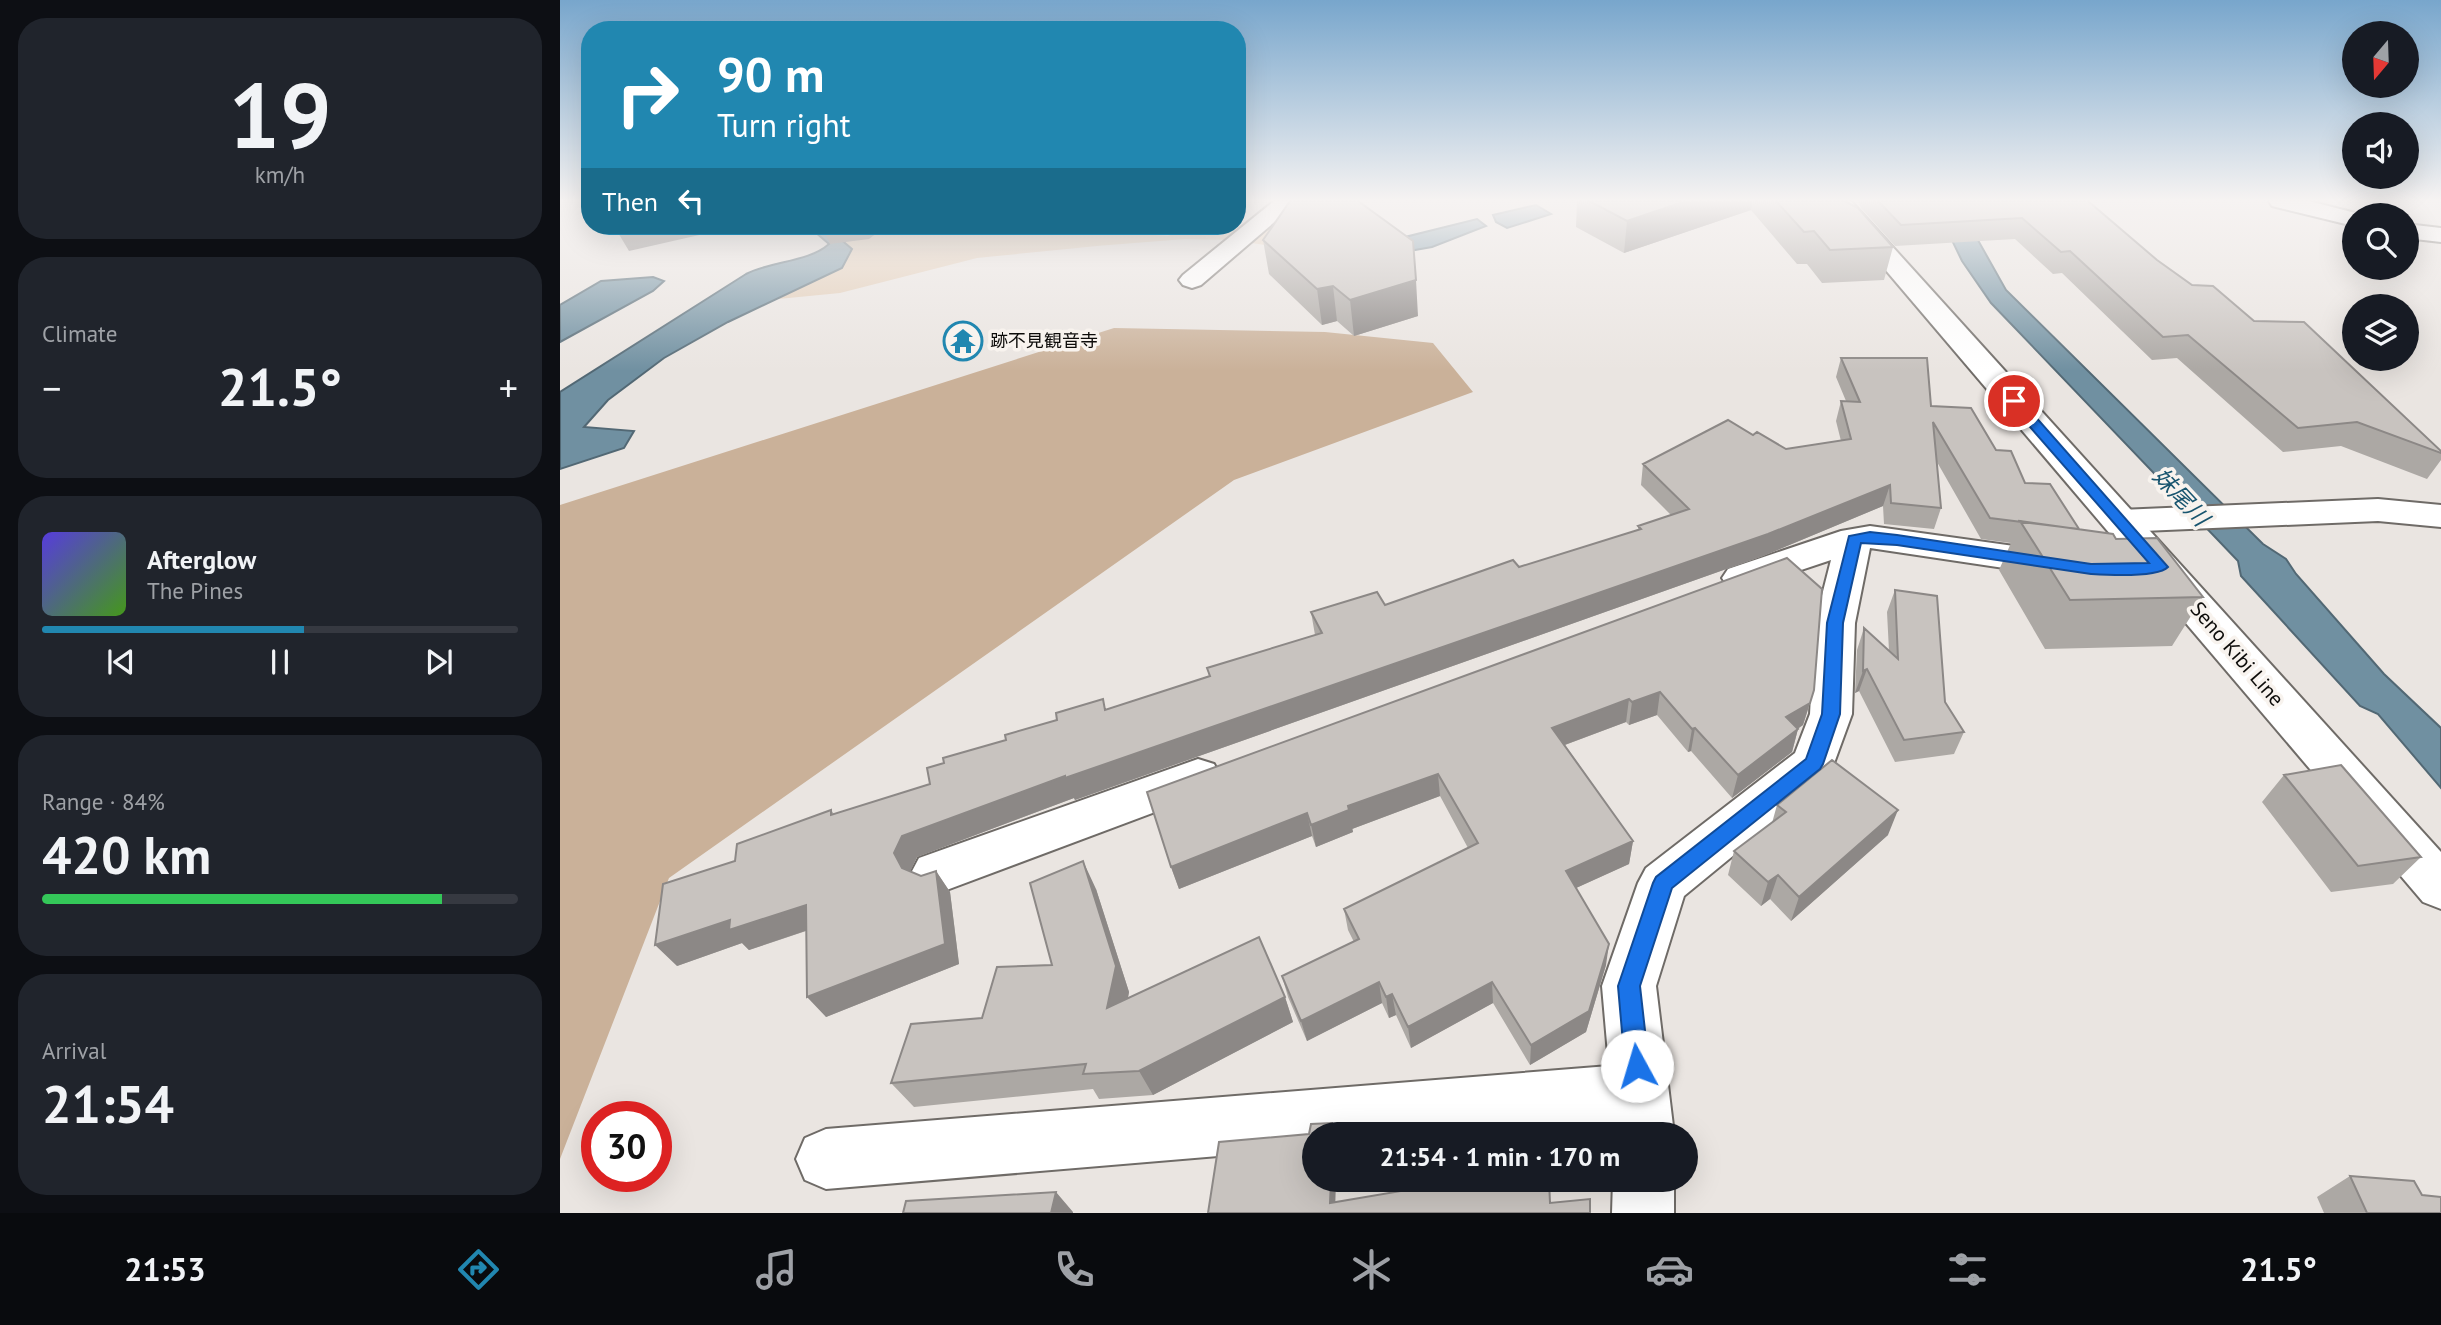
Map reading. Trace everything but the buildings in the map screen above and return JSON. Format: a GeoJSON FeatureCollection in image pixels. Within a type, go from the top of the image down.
{"type":"FeatureCollection","features":[{"type":"Feature","properties":{"kind":"street"},"geometry":{"type":"LineString","coordinates":[[1192,280],[1219,258]]}},
{"type":"Feature","properties":{"kind":"street","name":"Seno Kibi Line"},"geometry":{"type":"LineString","coordinates":[[1888,258],[2441,887]]}},
{"type":"Feature","properties":{"kind":"street"},"geometry":{"type":"LineString","coordinates":[[2120,521],[2378,510],[2441,516]]}},
{"type":"Feature","properties":{"kind":"street"},"geometry":{"type":"LineString","coordinates":[[1709,590],[1854,539],[1870,537],[2105,570],[2161,567]]}},
{"type":"Feature","properties":{"kind":"street"},"geometry":{"type":"LineString","coordinates":[[826,1159],[1642,1113],[1629,986],[1663,883],[1813,764],[1831,714],[1835,623],[1854,539]]}},
{"type":"Feature","properties":{"kind":"street"},"geometry":{"type":"LineString","coordinates":[[936,873],[1237,763]]}},
{"type":"Feature","properties":{"kind":"street"},"geometry":{"type":"LineString","coordinates":[[1643,1213],[1644,1192]]}},
{"type":"Feature","properties":{"kind":"shaded area"},"geometry":{"type":"Polygon","coordinates":[[[839,258],[981,258],[840,293],[778,299],[842,267],[839,258]]]}},
{"type":"Feature","properties":{"kind":"shaded area"},"geometry":{"type":"Polygon","coordinates":[[[1114,328],[1325,332],[1433,343],[1473,392],[1234,480],[669,878],[560,1159],[560,505],[1114,328]]]}},
{"type":"Feature","properties":{"kind":"water"},"geometry":{"type":"Polygon","coordinates":[[[801,258],[847,258],[842,268],[728,322],[664,358],[608,400],[584,427],[634,431],[624,448],[560,469],[560,392],[746,274],[801,258]]]}},
{"type":"Feature","properties":{"kind":"water","name":"妹尾川"},"geometry":{"type":"Polygon","coordinates":[[[1960,258],[1988,258],[2006,290],[2263,544],[2286,559],[2296,574],[2384,674],[2441,728],[2441,788],[2378,714],[2360,706],[2241,576],[2238,561],[1991,303],[1960,258]]]}},
{"type":"Feature","properties":{"kind":"water"},"geometry":{"type":"Polygon","coordinates":[[[653,277],[664,281],[653,291],[560,342],[560,305],[601,281],[653,277]]]}},
{"type":"Feature","properties":{"kind":"place","name":"跡不見観音寺"},"geometry":{"type":"Point","coordinates":[963,341]}},
{"type":"Feature","properties":{"kind":"route"},"geometry":{"type":"LineString","coordinates":[[1637,1066],[1629,986],[1663,883],[1813,764],[1831,714],[1835,623],[1854,539],[1870,537],[1897,540],[2091,569],[2161,567],[2014,401]]}}]}
